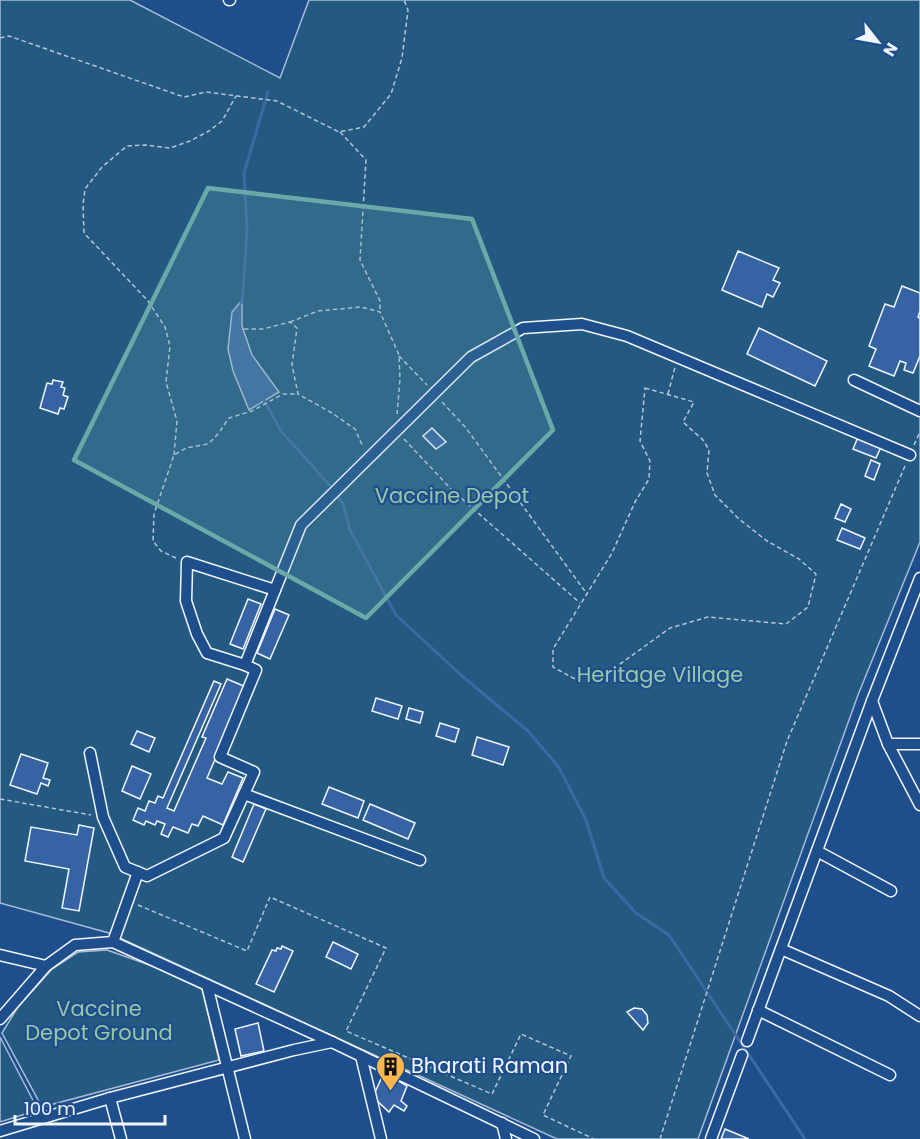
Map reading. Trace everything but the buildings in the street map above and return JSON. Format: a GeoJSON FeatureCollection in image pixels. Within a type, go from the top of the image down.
{"type":"FeatureCollection","features":[{"type":"Feature","properties":{"kind":"street"},"geometry":{"type":"LineString","coordinates":[[244,665],[301,525],[471,357],[522,328],[582,324],[627,336],[910,455]]}},
{"type":"Feature","properties":{"kind":"street"},"geometry":{"type":"LineString","coordinates":[[854,380],[920,411]]}},
{"type":"Feature","properties":{"kind":"street"},"geometry":{"type":"LineString","coordinates":[[90,753],[103,818],[125,867],[147,876],[224,838],[254,772],[220,757],[256,670],[207,653],[196,634],[186,601],[187,562],[275,590]]}},
{"type":"Feature","properties":{"kind":"street"},"geometry":{"type":"LineString","coordinates":[[747,1041],[872,701],[920,578]]}},
{"type":"Feature","properties":{"kind":"street"},"geometry":{"type":"LineString","coordinates":[[872,701],[888,744],[920,805]]}},
{"type":"Feature","properties":{"kind":"street"},"geometry":{"type":"LineString","coordinates":[[888,744],[920,744]]}},
{"type":"Feature","properties":{"kind":"street"},"geometry":{"type":"LineString","coordinates":[[244,794],[420,860]]}},
{"type":"Feature","properties":{"kind":"street"},"geometry":{"type":"LineString","coordinates":[[817,851],[891,891]]}},
{"type":"Feature","properties":{"kind":"street"},"geometry":{"type":"LineString","coordinates":[[113,942],[138,872]]}},
{"type":"Feature","properties":{"kind":"street"},"geometry":{"type":"LineString","coordinates":[[0,1019],[46,966],[75,945],[113,942],[332,1042],[534,1139]]}},
{"type":"Feature","properties":{"kind":"street"},"geometry":{"type":"LineString","coordinates":[[781,949],[889,996],[920,1016]]}},
{"type":"Feature","properties":{"kind":"street"},"geometry":{"type":"LineString","coordinates":[[0,955],[46,966]]}},
{"type":"Feature","properties":{"kind":"street"},"geometry":{"type":"LineString","coordinates":[[207,985],[245,1139]]}},
{"type":"Feature","properties":{"kind":"street"},"geometry":{"type":"LineString","coordinates":[[758,1011],[890,1075]]}},
{"type":"Feature","properties":{"kind":"street"},"geometry":{"type":"LineString","coordinates":[[0,1131],[110,1098],[332,1042]]}},
{"type":"Feature","properties":{"kind":"street"},"geometry":{"type":"LineString","coordinates":[[711,1139],[742,1055]]}},
{"type":"Feature","properties":{"kind":"street"},"geometry":{"type":"LineString","coordinates":[[361,1056],[381,1139]]}},
{"type":"Feature","properties":{"kind":"street"},"geometry":{"type":"LineString","coordinates":[[110,1098],[121,1139]]}},
{"type":"Feature","properties":{"kind":"street"},"geometry":{"type":"LineString","coordinates":[[502,1123],[506,1139]]}},
{"type":"Feature","properties":{"kind":"path"},"geometry":{"type":"LineString","coordinates":[[339,132],[364,126],[391,94],[402,58],[408,10],[404,0]]}},
{"type":"Feature","properties":{"kind":"path"},"geometry":{"type":"LineString","coordinates":[[0,38],[9,36],[184,97],[206,92],[277,101],[339,132],[366,160],[360,260],[380,301],[380,312],[399,355],[466,428],[587,594]]}},
{"type":"Feature","properties":{"kind":"path"},"geometry":{"type":"LineString","coordinates":[[187,562],[160,551],[153,541],[154,514],[174,455],[177,421],[166,382],[170,346],[165,327],[148,302],[84,233],[83,205],[85,189],[102,167],[127,146],[145,145],[170,148],[190,141],[222,121],[236,96]]}},
{"type":"Feature","properties":{"kind":"path"},"geometry":{"type":"LineString","coordinates":[[244,329],[263,329],[318,311],[361,307],[380,312]]}},
{"type":"Feature","properties":{"kind":"path"},"geometry":{"type":"LineString","coordinates":[[290,322],[297,328],[292,365],[298,394]]}},
{"type":"Feature","properties":{"kind":"path"},"geometry":{"type":"LineString","coordinates":[[399,355],[400,379],[396,431],[452,490],[581,604]]}},
{"type":"Feature","properties":{"kind":"path"},"geometry":{"type":"LineString","coordinates":[[668,395],[678,357]]}},
{"type":"Feature","properties":{"kind":"path"},"geometry":{"type":"LineString","coordinates":[[645,388],[694,402],[683,422],[703,440],[709,450],[707,473],[715,495],[739,519],[767,541],[799,559],[816,574],[808,607],[786,624],[708,616],[670,628],[609,672],[575,679],[553,667],[553,649],[587,594],[612,553],[635,502],[649,479],[650,461],[640,441],[645,388]]}},
{"type":"Feature","properties":{"kind":"path"},"geometry":{"type":"LineString","coordinates":[[174,455],[186,448],[208,444],[229,418],[252,411],[284,394],[298,394],[355,429],[369,459]]}},
{"type":"Feature","properties":{"kind":"path"},"geometry":{"type":"LineString","coordinates":[[660,1139],[787,741],[920,432]]}},
{"type":"Feature","properties":{"kind":"path"},"geometry":{"type":"LineString","coordinates":[[0,799],[103,818]]}},
{"type":"Feature","properties":{"kind":"path"},"geometry":{"type":"LineString","coordinates":[[128,900],[247,951],[270,897],[386,948],[346,1031],[492,1094],[521,1034],[571,1056],[543,1115],[594,1139]]}},
{"type":"Feature","properties":{"kind":"highlighted area"},"geometry":{"type":"Polygon","coordinates":[[[208,188],[472,219],[553,430],[366,618],[74,460],[208,188]]]}},
{"type":"Feature","properties":{"kind":"green space","name":"Vaccine Depot"},"geometry":{"type":"Polygon","coordinates":[[[0,0],[130,0],[280,78],[309,0],[920,0],[920,542],[858,695],[698,1139],[557,1139],[109,933],[0,903],[0,0]]]}},
{"type":"Feature","properties":{"kind":"green space","name":"Vaccine Depot Ground"},"geometry":{"type":"Polygon","coordinates":[[[107,950],[155,967],[202,989],[219,1060],[42,1107],[2,1033],[18,1007],[52,969],[78,952],[107,950]]]}},
{"type":"Feature","properties":{"kind":"green space"},"geometry":{"type":"Polygon","coordinates":[[[0,1037],[38,1110],[0,1122],[0,1037]]]}},
{"type":"Feature","properties":{"kind":"shaded area"},"geometry":{"type":"Polygon","coordinates":[[[242,300],[242,326],[252,355],[279,392],[249,410],[233,371],[228,349],[232,312],[242,300]]]}},
{"type":"Feature","properties":{"kind":"waterway"},"geometry":{"type":"LineString","coordinates":[[241,303],[247,229],[244,173],[268,92]]}},
{"type":"Feature","properties":{"kind":"waterway"},"geometry":{"type":"LineString","coordinates":[[264,400],[281,431],[333,489]]}},
{"type":"Feature","properties":{"kind":"waterway"},"geometry":{"type":"LineString","coordinates":[[336,494],[343,504],[350,530],[396,615],[461,675],[528,731],[558,766],[586,820],[604,878],[636,913],[669,935],[805,1139]]}},
{"type":"Feature","properties":{"kind":"place","name":"Bharati Raman"},"geometry":{"type":"Point","coordinates":[390,1092]}},
{"type":"Feature","properties":{"kind":"park label","name":"Heritage Village"},"geometry":{"type":"Point","coordinates":[660,675]}}]}
